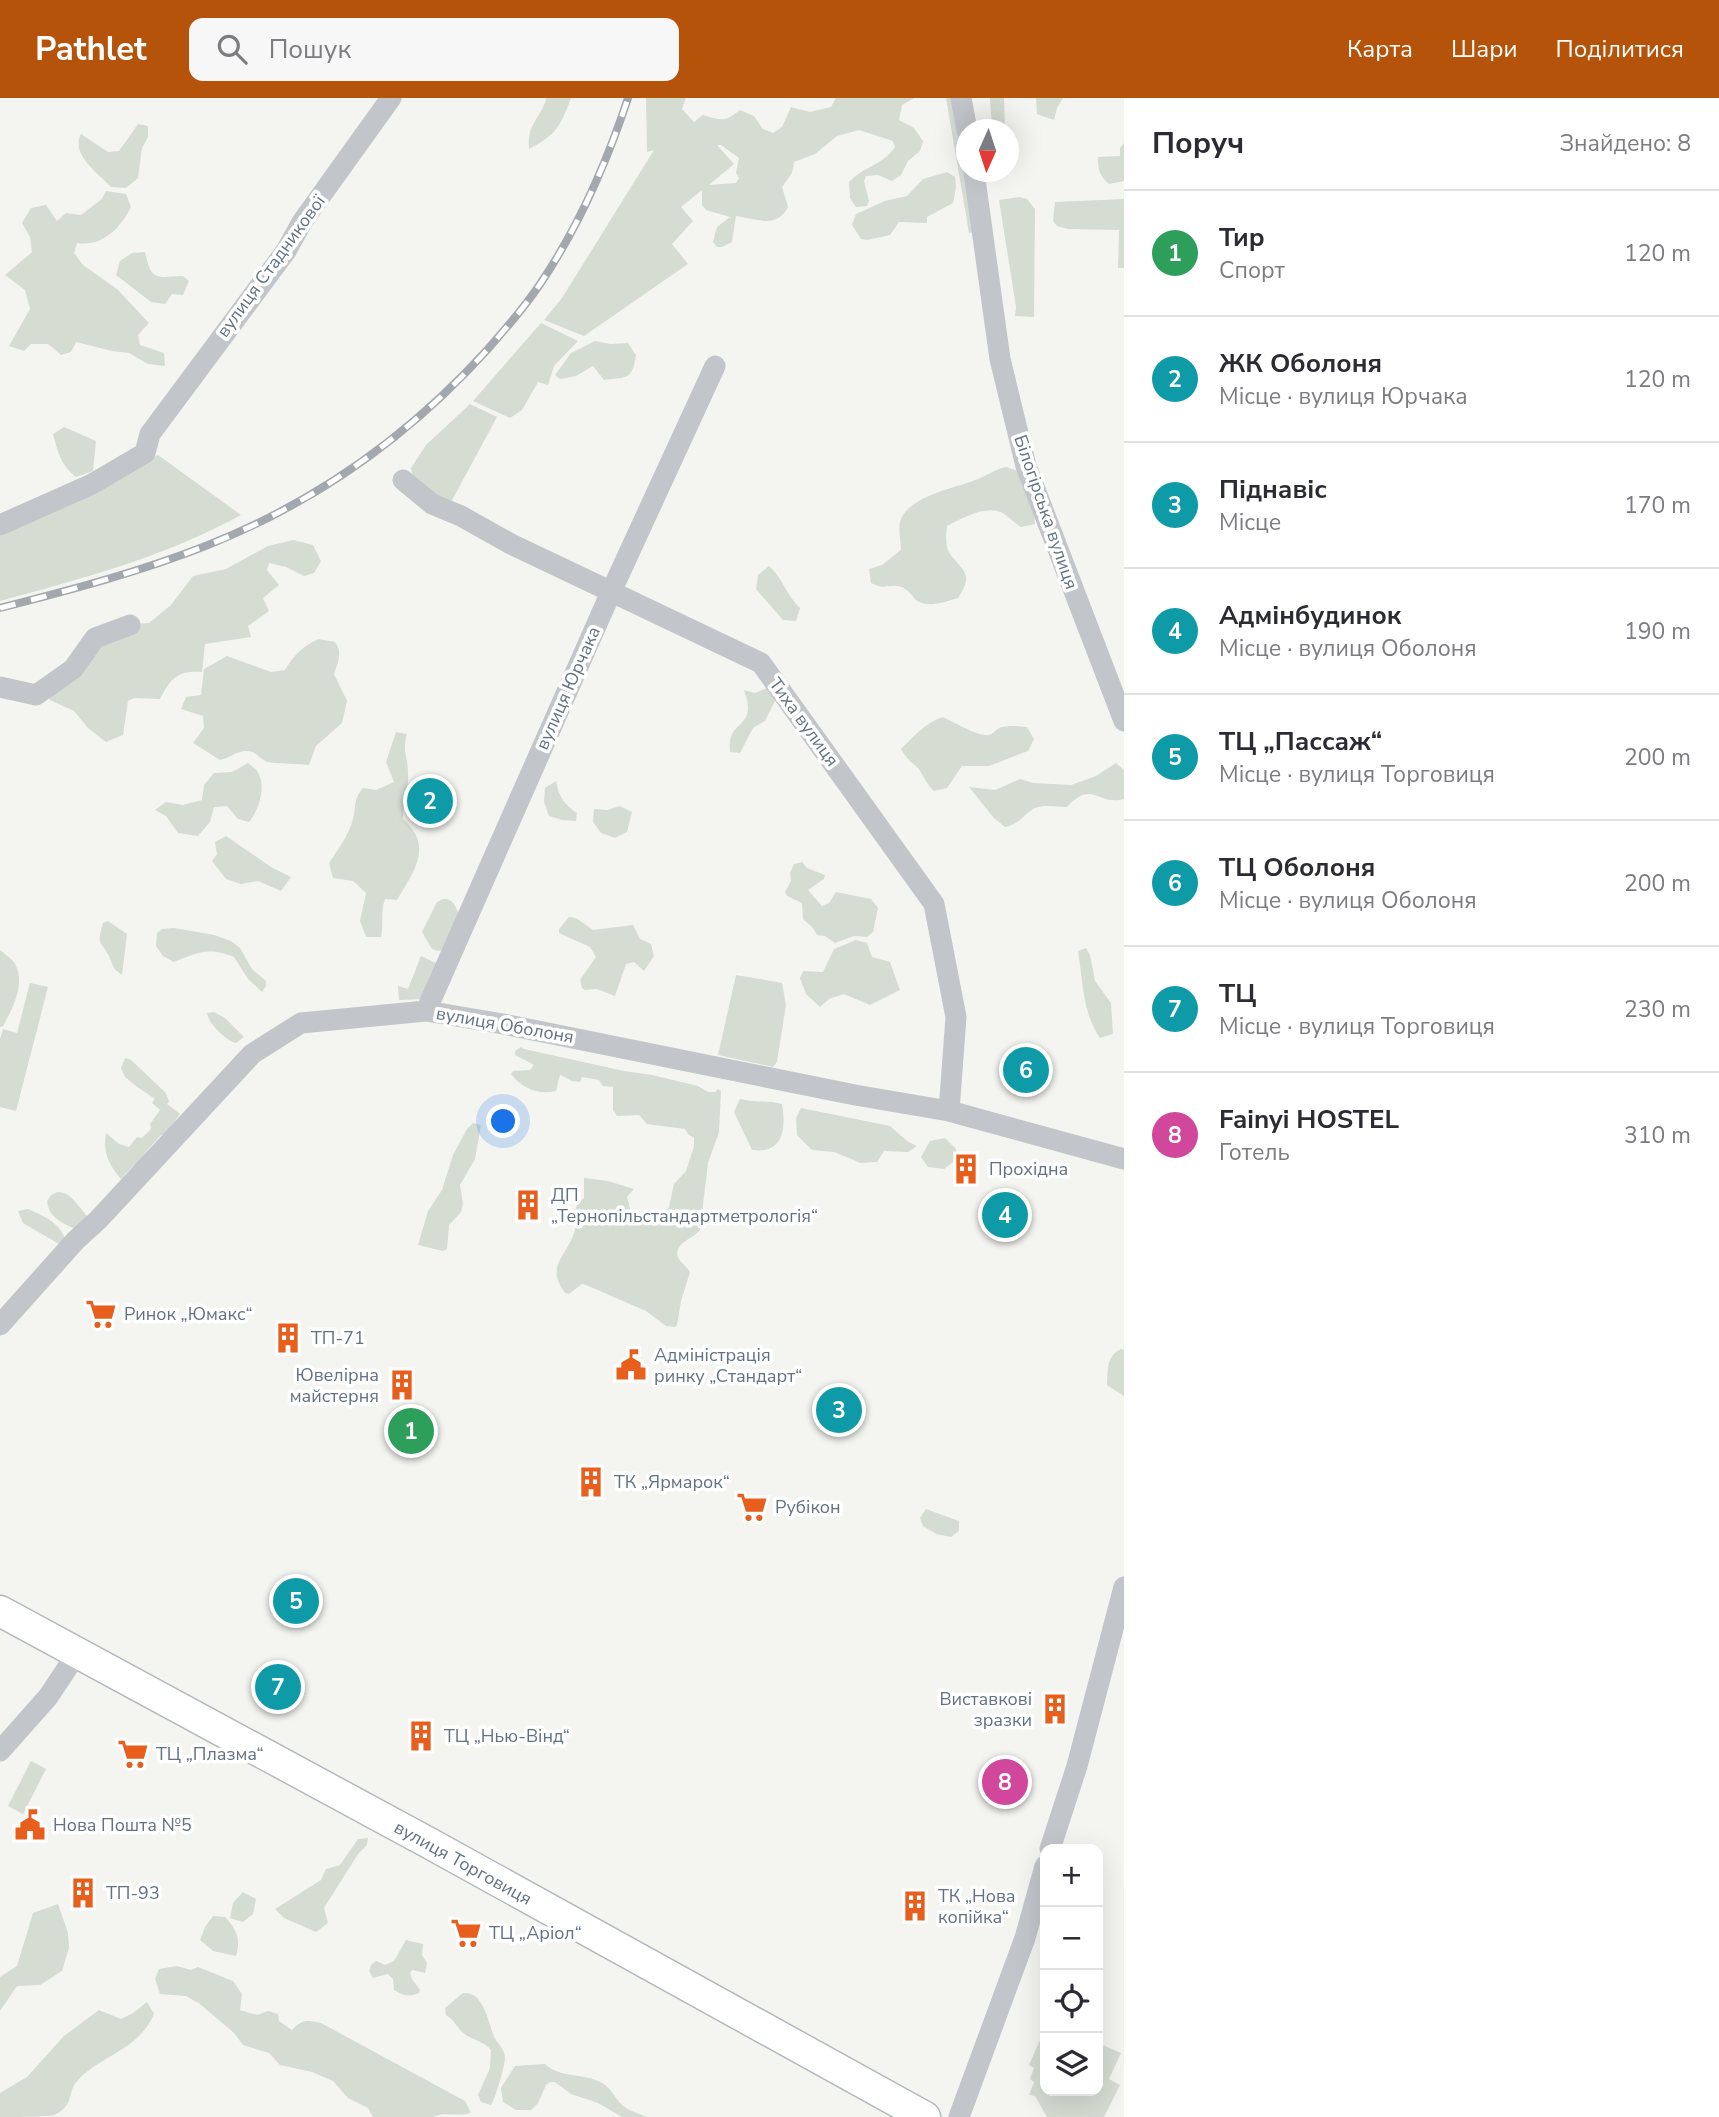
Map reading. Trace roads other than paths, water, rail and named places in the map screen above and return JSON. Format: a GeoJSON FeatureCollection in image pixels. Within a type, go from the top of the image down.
{"type":"FeatureCollection","features":[{"type":"Feature","properties":{"kind":"main road","name":"вулиця Торговиця"},"geometry":{"type":"LineString","coordinates":[[0,1611],[925,2117]]}},
{"type":"Feature","properties":{"kind":"street","name":"вулиця Стадникової"},"geometry":{"type":"LineString","coordinates":[[0,526],[92,484],[145,453],[150,434],[286,251],[302,222],[391,98]]}},
{"type":"Feature","properties":{"kind":"street"},"geometry":{"type":"LineString","coordinates":[[961,98],[965,119]]}},
{"type":"Feature","properties":{"kind":"street","name":"Білогірська вулиця"},"geometry":{"type":"LineString","coordinates":[[975,182],[1000,359],[1026,466],[1124,721]]}},
{"type":"Feature","properties":{"kind":"street","name":"вулиця Юрчака"},"geometry":{"type":"LineString","coordinates":[[426,1011],[611,592],[715,366]]}},
{"type":"Feature","properties":{"kind":"street","name":"Тиха вулиця"},"geometry":{"type":"LineString","coordinates":[[403,480],[432,504],[761,663],[934,904],[956,1017],[949,1111]]}},
{"type":"Feature","properties":{"kind":"street"},"geometry":{"type":"LineString","coordinates":[[0,687],[36,695],[74,669],[95,638],[130,625]]}},
{"type":"Feature","properties":{"kind":"street","name":"вулиця Оболоня"},"geometry":{"type":"LineString","coordinates":[[0,1325],[76,1240],[253,1054],[301,1023],[426,1011],[949,1111],[1124,1158]]}},
{"type":"Feature","properties":{"kind":"street"},"geometry":{"type":"LineString","coordinates":[[1052,1844],[1082,1747],[1124,1587]]}},
{"type":"Feature","properties":{"kind":"street"},"geometry":{"type":"LineString","coordinates":[[0,1763],[4,1747],[48,1697],[78,1652]]}},
{"type":"Feature","properties":{"kind":"street"},"geometry":{"type":"LineString","coordinates":[[959,2117],[1025,1938],[1040,1884]]}},
{"type":"Feature","properties":{"kind":"railway"},"geometry":{"type":"LineString","coordinates":[[0,608],[157,564],[248,528],[323,487],[393,438],[426,411],[487,350],[539,285],[571,233],[593,189],[628,98]]}},
{"type":"Feature","properties":{"kind":"place","name":"ЖК Оболоня"},"geometry":{"type":"Point","coordinates":[430,801]}},
{"type":"Feature","properties":{"kind":"place","name":"ТЦ Оболоня"},"geometry":{"type":"Point","coordinates":[1026,1070]}},
{"type":"Feature","properties":{"kind":"place","name":"Прохідна"},"geometry":{"type":"Point","coordinates":[966,1169]}},
{"type":"Feature","properties":{"kind":"place","name":"ДП „Тернопільстандартметрологія“"},"geometry":{"type":"Point","coordinates":[528,1205]}},
{"type":"Feature","properties":{"kind":"place","name":"Адмінбудинок"},"geometry":{"type":"Point","coordinates":[1005,1215]}},
{"type":"Feature","properties":{"kind":"place","name":"Ринок „Юмакс“"},"geometry":{"type":"Point","coordinates":[101,1314]}},
{"type":"Feature","properties":{"kind":"place","name":"ТП-71"},"geometry":{"type":"Point","coordinates":[288,1338]}},
{"type":"Feature","properties":{"kind":"place","name":"Адміністрація ринку „Стандарт“"},"geometry":{"type":"Point","coordinates":[631,1365]}},
{"type":"Feature","properties":{"kind":"place","name":"Ювелірна майстерня"},"geometry":{"type":"Point","coordinates":[402,1385]}},
{"type":"Feature","properties":{"kind":"place","name":"Піднавіс"},"geometry":{"type":"Point","coordinates":[839,1410]}},
{"type":"Feature","properties":{"kind":"place","name":"Тир"},"geometry":{"type":"Point","coordinates":[411,1431]}},
{"type":"Feature","properties":{"kind":"place","name":"ТК „Ярмарок“"},"geometry":{"type":"Point","coordinates":[591,1482]}},
{"type":"Feature","properties":{"kind":"place","name":"Рубікон"},"geometry":{"type":"Point","coordinates":[752,1507]}},
{"type":"Feature","properties":{"kind":"place","name":"ТЦ „Пассаж“"},"geometry":{"type":"Point","coordinates":[296,1601]}},
{"type":"Feature","properties":{"kind":"place","name":"ТЦ"},"geometry":{"type":"Point","coordinates":[278,1687]}},
{"type":"Feature","properties":{"kind":"place","name":"Виставкові зразки"},"geometry":{"type":"Point","coordinates":[1055,1709]}},
{"type":"Feature","properties":{"kind":"place","name":"ТЦ „Нью-Вінд“"},"geometry":{"type":"Point","coordinates":[421,1736]}},
{"type":"Feature","properties":{"kind":"place","name":"ТЦ „Плазма“"},"geometry":{"type":"Point","coordinates":[133,1754]}},
{"type":"Feature","properties":{"kind":"place","name":"Fainyi HOSTEL"},"geometry":{"type":"Point","coordinates":[1005,1782]}},
{"type":"Feature","properties":{"kind":"place","name":"Нова Пошта №5"},"geometry":{"type":"Point","coordinates":[30,1825]}},
{"type":"Feature","properties":{"kind":"place","name":"ТП-93"},"geometry":{"type":"Point","coordinates":[83,1893]}},
{"type":"Feature","properties":{"kind":"place","name":"ТК „Нова копійка“"},"geometry":{"type":"Point","coordinates":[915,1906]}},
{"type":"Feature","properties":{"kind":"place","name":"ТЦ „Аріол“"},"geometry":{"type":"Point","coordinates":[466,1933]}}]}
